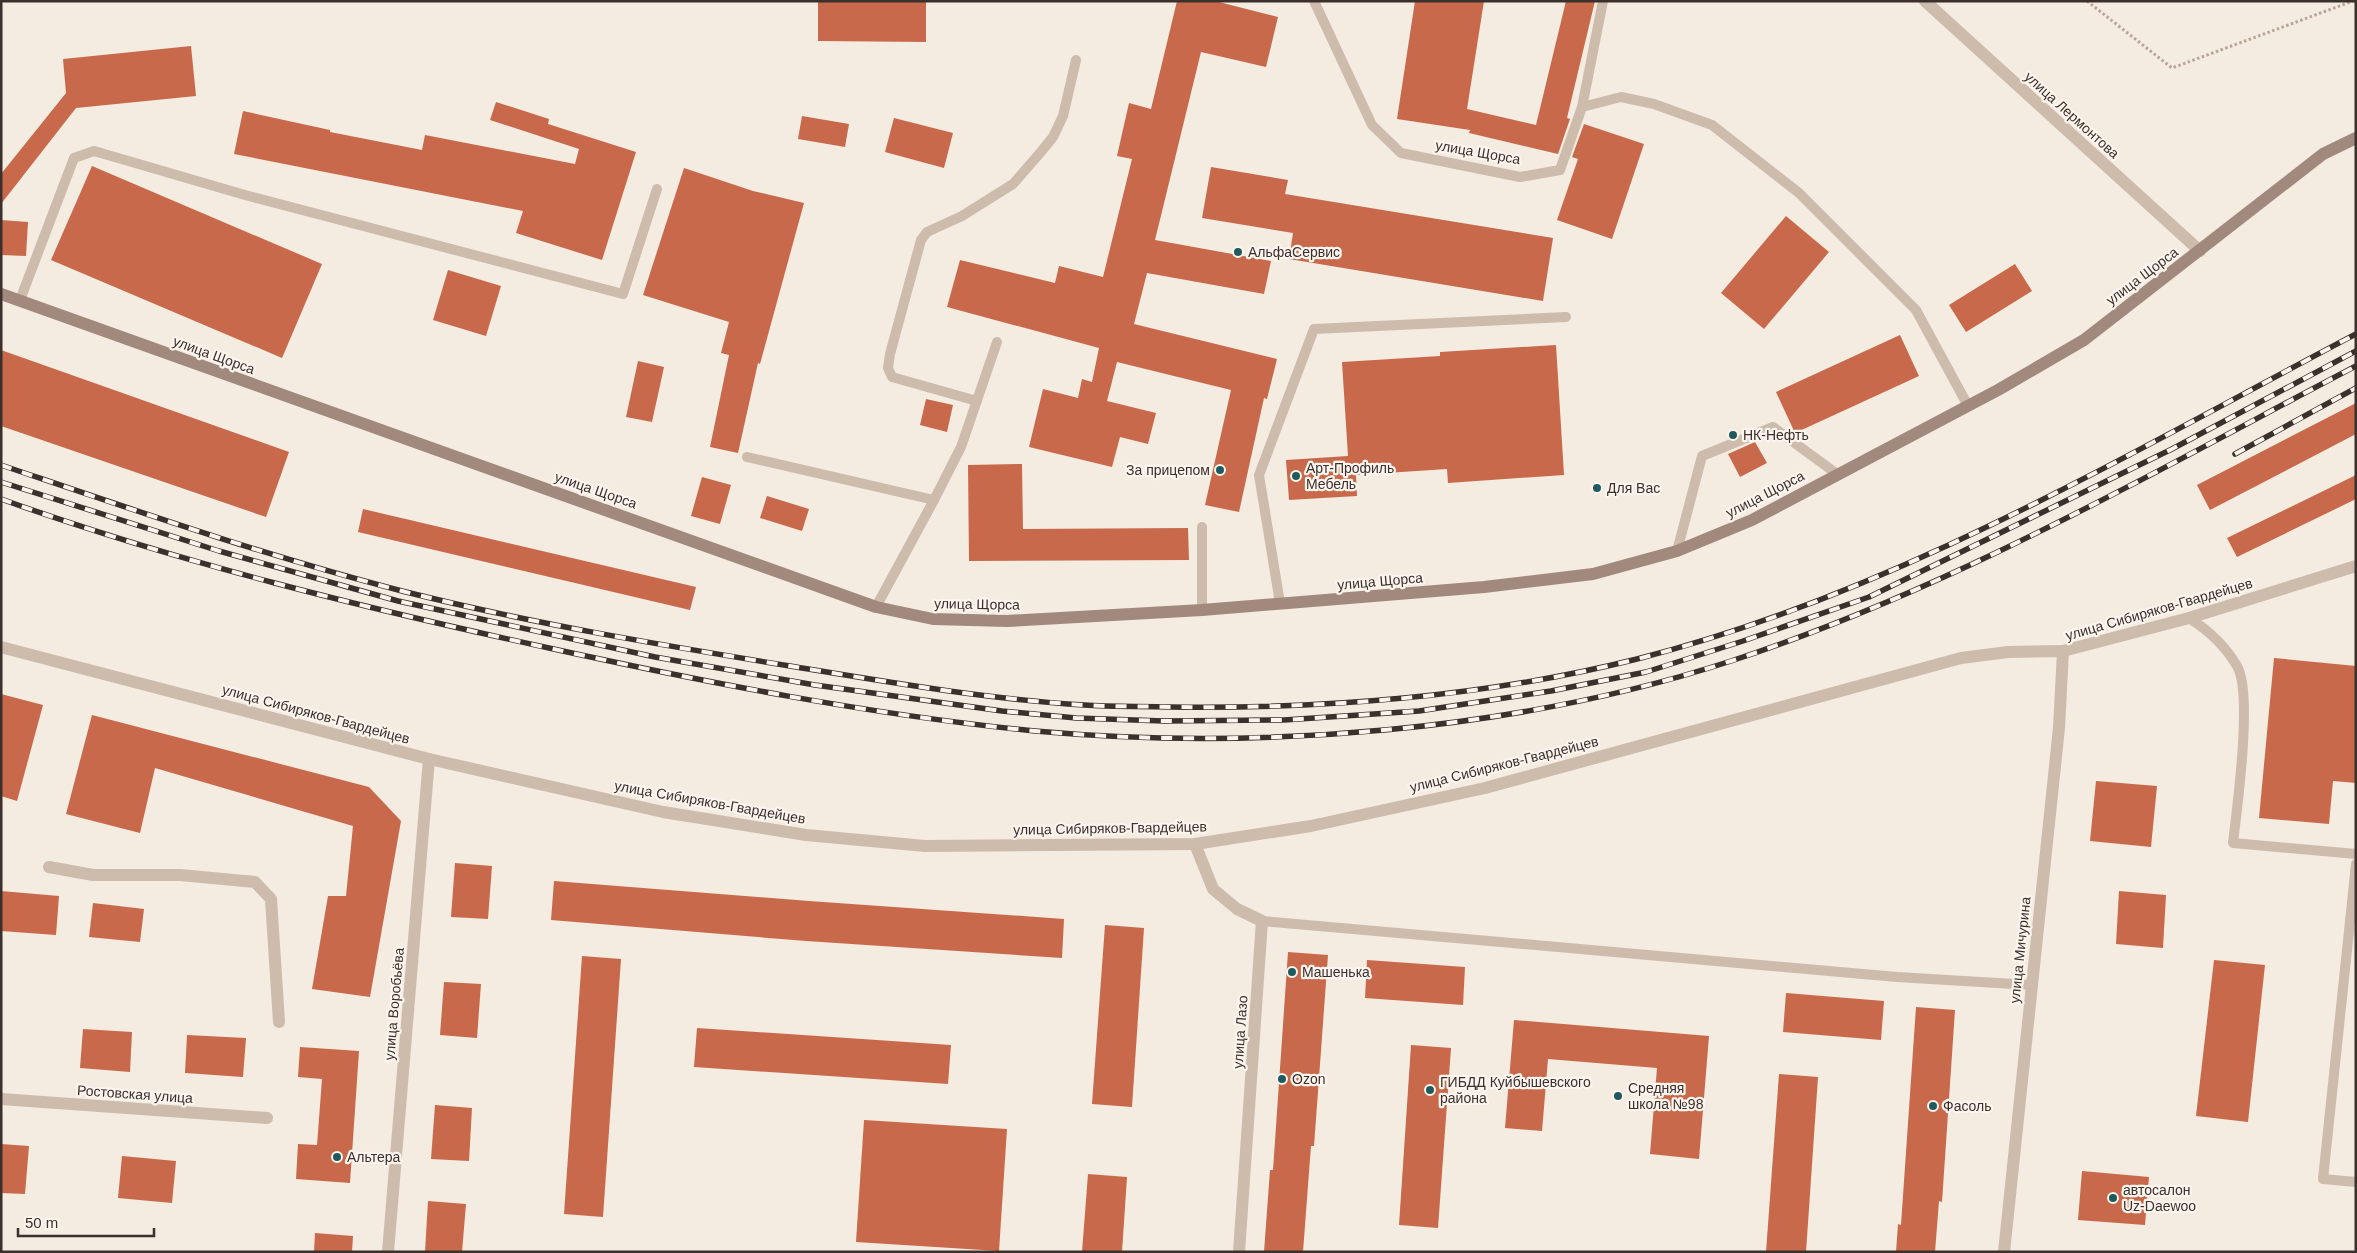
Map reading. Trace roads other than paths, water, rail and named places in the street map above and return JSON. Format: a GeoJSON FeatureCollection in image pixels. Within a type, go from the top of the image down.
{"type":"FeatureCollection","features":[{"type":"Feature","properties":{"kind":"main road","name":"улица Щорса"},"geometry":{"type":"LineString","coordinates":[[1,294],[876,608],[933,619],[1007,621],[1202,610],[1484,587],[1592,574],[1677,551],[1752,520],[2084,340],[2323,154],[2356,138]]}},
{"type":"Feature","properties":{"kind":"street","name":"улица Лермонтова"},"geometry":{"type":"LineString","coordinates":[[1924,1],[2200,251]]}},
{"type":"Feature","properties":{"kind":"street","name":"улица Сибиряков-Гвардейцев"},"geometry":{"type":"LineString","coordinates":[[1,647],[430,759],[663,812],[806,835],[925,846],[1195,844],[1311,826],[1485,788],[1962,658],[2008,652],[2063,651],[2189,618],[2356,566]]}},
{"type":"Feature","properties":{"kind":"street","name":"улица Мичурина"},"geometry":{"type":"LineString","coordinates":[[2004,1252],[2059,728],[2063,651]]}},
{"type":"Feature","properties":{"kind":"street","name":"улица Воробьёва"},"geometry":{"type":"LineString","coordinates":[[388,1252],[430,759]]}},
{"type":"Feature","properties":{"kind":"street"},"geometry":{"type":"LineString","coordinates":[[1195,844],[1213,889],[1236,910],[1262,921]]}},
{"type":"Feature","properties":{"kind":"street"},"geometry":{"type":"LineString","coordinates":[[49,867],[93,875],[180,875],[255,882],[271,899],[278,1022]]}},
{"type":"Feature","properties":{"kind":"street","name":"улица Лазо"},"geometry":{"type":"LineString","coordinates":[[1238,1252],[1262,921]]}},
{"type":"Feature","properties":{"kind":"street","name":"Ростовская улица"},"geometry":{"type":"LineString","coordinates":[[1,1099],[267,1118]]}},
{"type":"Feature","properties":{"kind":"lane","name":"улица Щорса"},"geometry":{"type":"LineString","coordinates":[[1314,1],[1372,125],[1401,153],[1520,176],[1560,170],[1582,107]]}},
{"type":"Feature","properties":{"kind":"lane"},"geometry":{"type":"LineString","coordinates":[[1603,1],[1582,107],[1621,97],[1654,104],[1712,125],[1798,193],[1916,310],[1968,404]]}},
{"type":"Feature","properties":{"kind":"lane"},"geometry":{"type":"LineString","coordinates":[[977,400],[892,377],[888,368],[890,354],[921,240],[927,232],[962,216],[1013,184],[1053,137],[1063,116],[1076,60]]}},
{"type":"Feature","properties":{"kind":"lane"},"geometry":{"type":"LineString","coordinates":[[20,300],[74,158],[94,151],[245,195],[623,294],[657,189]]}},
{"type":"Feature","properties":{"kind":"lane"},"geometry":{"type":"LineString","coordinates":[[1280,604],[1259,475],[1314,329],[1566,317]]}},
{"type":"Feature","properties":{"kind":"lane"},"geometry":{"type":"LineString","coordinates":[[876,608],[961,446],[997,342]]}},
{"type":"Feature","properties":{"kind":"lane"},"geometry":{"type":"LineString","coordinates":[[1677,551],[1702,456],[1773,427],[1838,474]]}},
{"type":"Feature","properties":{"kind":"lane"},"geometry":{"type":"LineString","coordinates":[[747,456],[934,500]]}},
{"type":"Feature","properties":{"kind":"lane"},"geometry":{"type":"LineString","coordinates":[[1202,527],[1202,610]]}},
{"type":"Feature","properties":{"kind":"lane"},"geometry":{"type":"LineString","coordinates":[[2189,618],[2207,629],[2238,667],[2245,692],[2234,843],[2356,854]]}},
{"type":"Feature","properties":{"kind":"lane"},"geometry":{"type":"LineString","coordinates":[[2356,864],[2323,1179],[2356,1182]]}},
{"type":"Feature","properties":{"kind":"lane"},"geometry":{"type":"LineString","coordinates":[[1262,921],[1897,977],[2031,985]]}},
{"type":"Feature","properties":{"kind":"railway"},"geometry":{"type":"LineString","coordinates":[[1,465],[200,532],[402,591],[498,613],[644,641],[900,684],[1047,702],[1095,706],[1171,707],[1288,706],[1346,703],[1464,691],[1580,672],[1637,659],[1732,631],[1825,598],[1916,560],[2006,518],[2356,334]]}},
{"type":"Feature","properties":{"kind":"railway"},"geometry":{"type":"LineString","coordinates":[[1,482],[219,551],[398,601],[655,657],[815,685],[1002,711],[1076,718],[1164,721],[1284,720],[1419,711],[1551,691],[1646,672],[1743,641],[1869,597],[2172,449],[2356,351]]}},
{"type":"Feature","properties":{"kind":"railway"},"geometry":{"type":"LineString","coordinates":[[1,499],[136,544],[342,600],[609,661],[791,697],[913,716],[1035,731],[1121,737],[1298,736],[1387,730],[1476,719],[1564,704],[1649,685],[1731,661],[1813,632],[1893,600],[1972,564],[2050,527],[2356,366]]}},
{"type":"Feature","properties":{"kind":"railway"},"geometry":{"type":"LineString","coordinates":[[2235,454],[2356,388]]}},
{"type":"Feature","properties":{"kind":"place","name":"АльфаСервис"},"geometry":{"type":"Point","coordinates":[1238,252]}},
{"type":"Feature","properties":{"kind":"place","name":"НК-Нефть"},"geometry":{"type":"Point","coordinates":[1733,435]}},
{"type":"Feature","properties":{"kind":"place","name":"За прицепом"},"geometry":{"type":"Point","coordinates":[1220,470]}},
{"type":"Feature","properties":{"kind":"place","name":"Арт-Профиль Мебель"},"geometry":{"type":"Point","coordinates":[1296,476]}},
{"type":"Feature","properties":{"kind":"place","name":"Для Вас"},"geometry":{"type":"Point","coordinates":[1597,488]}},
{"type":"Feature","properties":{"kind":"place","name":"Машенька"},"geometry":{"type":"Point","coordinates":[1292,972]}},
{"type":"Feature","properties":{"kind":"place","name":"Ozon"},"geometry":{"type":"Point","coordinates":[1282,1079]}},
{"type":"Feature","properties":{"kind":"place","name":"ГИБДД Куйбышевского района"},"geometry":{"type":"Point","coordinates":[1430,1090]}},
{"type":"Feature","properties":{"kind":"place","name":"Средняя школа №98"},"geometry":{"type":"Point","coordinates":[1618,1096]}},
{"type":"Feature","properties":{"kind":"place","name":"Фасоль"},"geometry":{"type":"Point","coordinates":[1933,1106]}},
{"type":"Feature","properties":{"kind":"place","name":"Альтера"},"geometry":{"type":"Point","coordinates":[337,1157]}},
{"type":"Feature","properties":{"kind":"place","name":"автосалон Uz-Daewoo"},"geometry":{"type":"Point","coordinates":[2113,1198]}}]}
